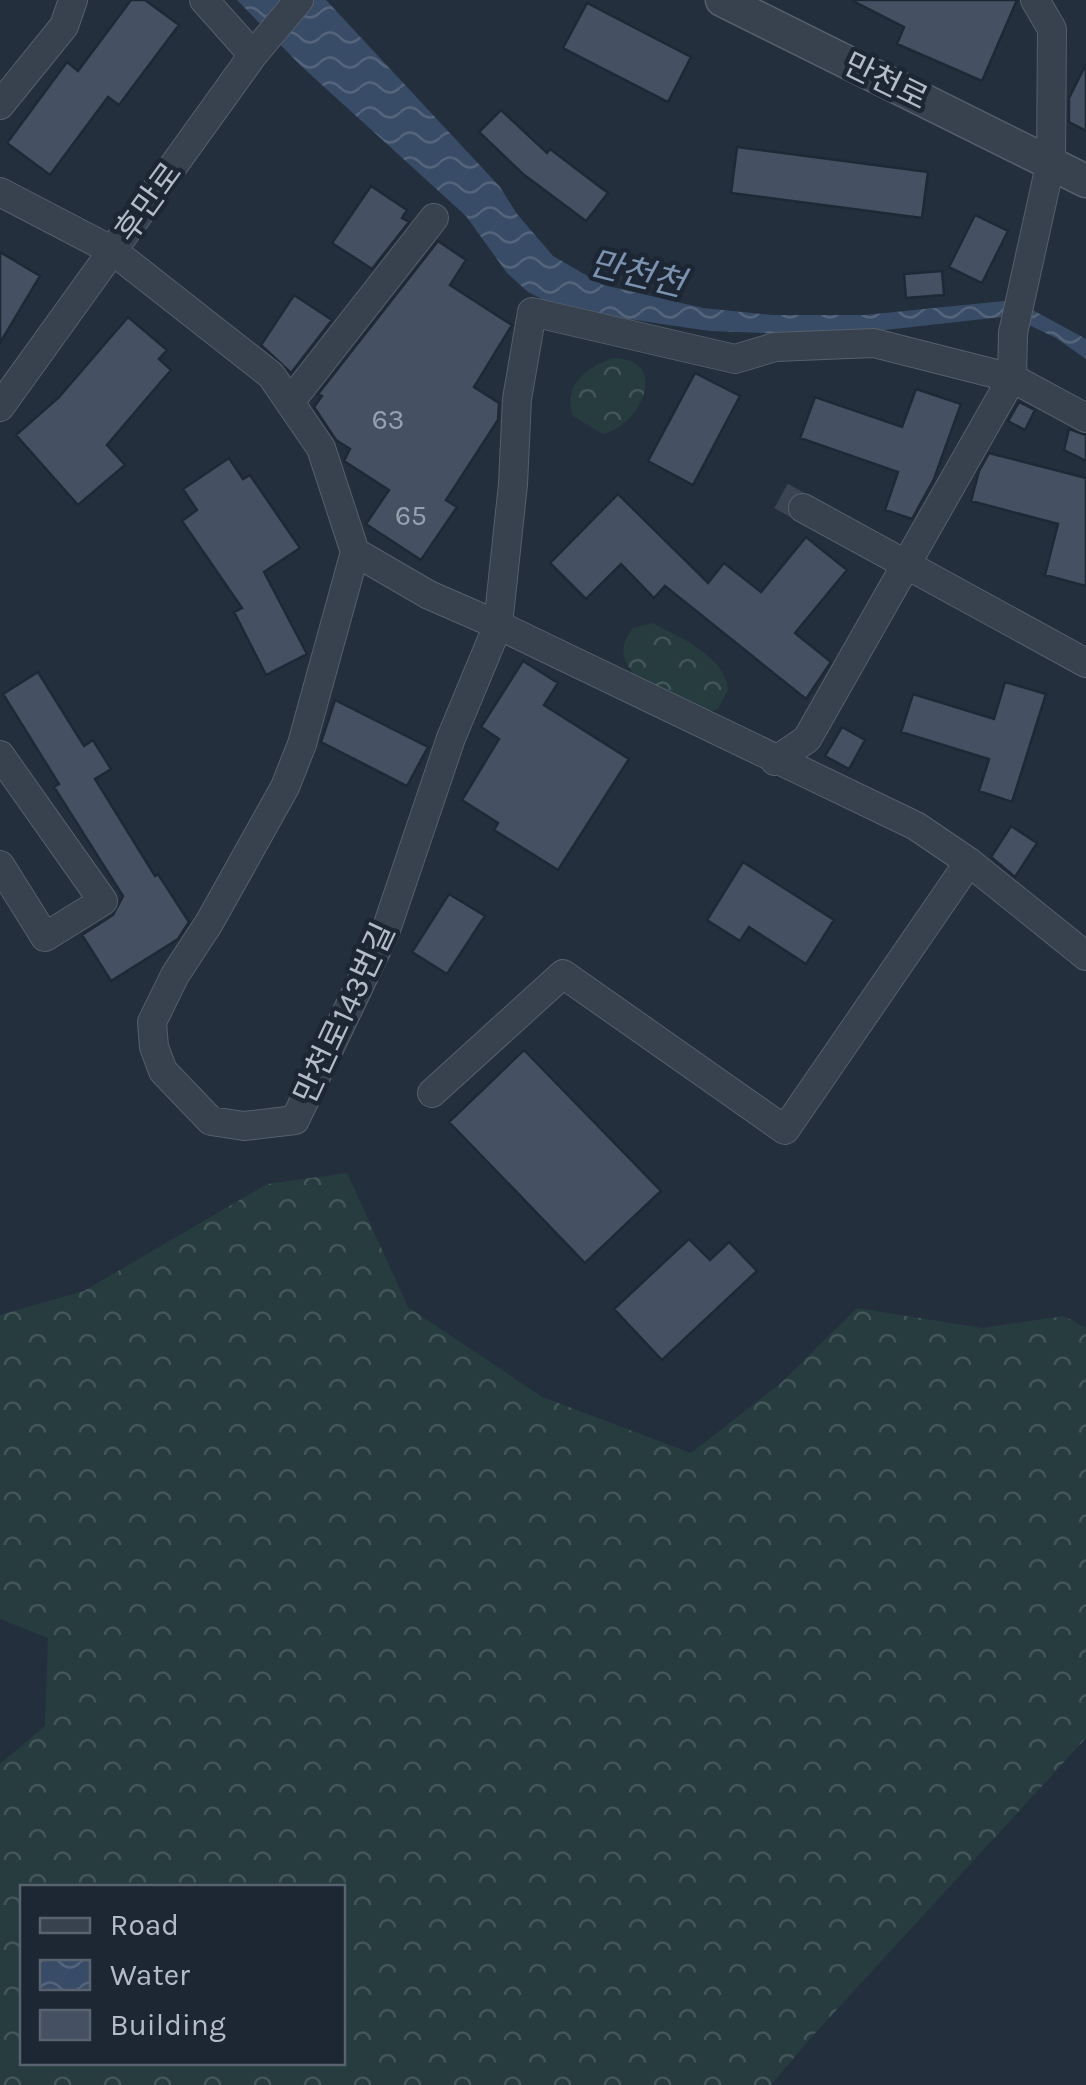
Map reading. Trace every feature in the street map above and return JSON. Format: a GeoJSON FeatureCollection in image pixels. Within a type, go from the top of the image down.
{"type":"FeatureCollection","features":[{"type":"Feature","properties":{"kind":"street"},"geometry":{"type":"LineString","coordinates":[[0,105],[64,26],[73,0]]}},
{"type":"Feature","properties":{"kind":"street"},"geometry":{"type":"LineString","coordinates":[[204,0],[257,51]]}},
{"type":"Feature","properties":{"kind":"street","name":"후만로"},"geometry":{"type":"LineString","coordinates":[[0,407],[298,0]]}},
{"type":"Feature","properties":{"kind":"street","name":"만천로"},"geometry":{"type":"LineString","coordinates":[[722,0],[1086,181]]}},
{"type":"Feature","properties":{"kind":"street"},"geometry":{"type":"LineString","coordinates":[[775,761],[807,739],[1012,378],[1013,333],[1051,161],[1052,29],[1034,0]]}},
{"type":"Feature","properties":{"kind":"street"},"geometry":{"type":"LineString","coordinates":[[0,192],[113,251],[272,375],[321,448],[355,552],[429,595],[916,826],[970,862],[1086,956]]}},
{"type":"Feature","properties":{"kind":"street"},"geometry":{"type":"LineString","coordinates":[[290,402],[434,218]]}},
{"type":"Feature","properties":{"kind":"street"},"geometry":{"type":"LineString","coordinates":[[498,625],[513,484],[517,398],[532,312],[736,360],[775,347],[874,344],[1012,378],[1086,418]]}},
{"type":"Feature","properties":{"kind":"street"},"geometry":{"type":"LineString","coordinates":[[802,508],[1086,662]]}},
{"type":"Feature","properties":{"kind":"street","name":"만천로143번길"},"geometry":{"type":"LineString","coordinates":[[355,552],[302,744],[285,786],[152,1022],[154,1047],[163,1071],[211,1121],[244,1126],[295,1120],[386,930],[451,738],[498,625]]}},
{"type":"Feature","properties":{"kind":"street"},"geometry":{"type":"LineString","coordinates":[[0,755],[103,900],[45,937],[0,865]]}},
{"type":"Feature","properties":{"kind":"street"},"geometry":{"type":"LineString","coordinates":[[432,1093],[563,974],[785,1130],[970,862]]}},
{"type":"Feature","properties":{"kind":"green space"},"geometry":{"type":"Polygon","coordinates":[[[614,358],[631,361],[641,369],[644,393],[629,418],[603,434],[573,416],[571,395],[586,372],[614,358]]]}},
{"type":"Feature","properties":{"kind":"green space"},"geometry":{"type":"Polygon","coordinates":[[[652,623],[687,641],[719,667],[728,689],[718,709],[706,713],[660,692],[632,671],[625,659],[624,644],[633,628],[652,623]]]}},
{"type":"Feature","properties":{"kind":"green space"},"geometry":{"type":"Polygon","coordinates":[[[347,1173],[408,1307],[542,1397],[691,1453],[781,1383],[857,1308],[982,1328],[1064,1316],[1086,1328],[1086,1738],[771,2085],[0,2085],[0,1764],[45,1726],[48,1638],[0,1619],[0,1315],[84,1291],[267,1184],[347,1173]]]}},
{"type":"Feature","properties":{"kind":"water"},"geometry":{"type":"Polygon","coordinates":[[[237,0],[326,0],[500,187],[553,256],[603,285],[703,308],[772,315],[865,315],[1014,300],[1086,339],[1086,359],[1056,338],[1010,316],[867,332],[788,334],[710,331],[548,302],[528,292],[507,273],[466,216],[299,64],[237,0]]]}},
{"type":"Feature","properties":{"kind":"building"},"geometry":{"type":"Polygon","coordinates":[[[131,0],[145,0],[179,25],[119,105],[108,97],[50,175],[7,143],[67,62],[78,71],[131,0]]]}},
{"type":"Feature","properties":{"kind":"building"},"geometry":{"type":"Polygon","coordinates":[[[851,0],[1017,0],[982,81],[897,44],[904,27],[851,0]]]}},
{"type":"Feature","properties":{"kind":"building"},"geometry":{"type":"Polygon","coordinates":[[[587,3],[691,57],[668,102],[563,48],[587,3]]]}},
{"type":"Feature","properties":{"kind":"building"},"geometry":{"type":"Polygon","coordinates":[[[1086,64],[1086,131],[1069,122],[1069,98],[1086,64]]]}},
{"type":"Feature","properties":{"kind":"building"},"geometry":{"type":"Polygon","coordinates":[[[501,110],[547,153],[550,149],[608,193],[586,221],[523,174],[479,132],[501,110]]]}},
{"type":"Feature","properties":{"kind":"building"},"geometry":{"type":"Polygon","coordinates":[[[737,147],[928,172],[922,218],[731,193],[737,147]]]}},
{"type":"Feature","properties":{"kind":"building"},"geometry":{"type":"Polygon","coordinates":[[[371,186],[407,210],[402,218],[409,222],[372,269],[332,243],[371,186]]]}},
{"type":"Feature","properties":{"kind":"building"},"geometry":{"type":"Polygon","coordinates":[[[975,215],[1008,231],[982,283],[949,267],[975,215]]]}},
{"type":"Feature","properties":{"kind":"building"},"geometry":{"type":"Polygon","coordinates":[[[438,241],[466,260],[450,285],[512,325],[474,387],[499,403],[498,420],[446,500],[457,507],[421,560],[366,524],[389,490],[344,461],[350,449],[336,440],[314,407],[322,396],[318,394],[438,241]]]}},
{"type":"Feature","properties":{"kind":"building"},"geometry":{"type":"Polygon","coordinates":[[[0,252],[40,276],[0,343],[0,252]]]}},
{"type":"Feature","properties":{"kind":"building"},"geometry":{"type":"Polygon","coordinates":[[[942,271],[944,295],[906,298],[904,274],[942,271]]]}},
{"type":"Feature","properties":{"kind":"building"},"geometry":{"type":"Polygon","coordinates":[[[294,295],[332,320],[291,373],[261,345],[294,295]]]}},
{"type":"Feature","properties":{"kind":"building"},"geometry":{"type":"Polygon","coordinates":[[[128,317],[167,350],[159,359],[171,370],[107,445],[125,465],[78,505],[16,435],[59,397],[128,317]]]}},
{"type":"Feature","properties":{"kind":"building"},"geometry":{"type":"Polygon","coordinates":[[[695,373],[740,396],[693,485],[648,461],[695,373]]]}},
{"type":"Feature","properties":{"kind":"building"},"geometry":{"type":"Polygon","coordinates":[[[916,389],[961,404],[934,479],[912,519],[885,510],[898,472],[800,438],[815,397],[902,427],[916,389]]]}},
{"type":"Feature","properties":{"kind":"building"},"geometry":{"type":"Polygon","coordinates":[[[1019,402],[1035,410],[1025,430],[1008,421],[1019,402]]]}},
{"type":"Feature","properties":{"kind":"building"},"geometry":{"type":"Polygon","coordinates":[[[1069,429],[1086,435],[1086,461],[1064,450],[1069,429]]]}},
{"type":"Feature","properties":{"kind":"building"},"geometry":{"type":"Polygon","coordinates":[[[989,453],[1086,478],[1086,586],[1045,575],[1058,524],[971,501],[979,471],[989,453]]]}},
{"type":"Feature","properties":{"kind":"building"},"geometry":{"type":"Polygon","coordinates":[[[229,458],[243,479],[250,475],[300,548],[264,572],[307,654],[266,675],[234,612],[242,608],[182,521],[197,510],[183,489],[229,458]]]}},
{"type":"Feature","properties":{"kind":"building"},"geometry":{"type":"Polygon","coordinates":[[[618,494],[708,583],[724,563],[761,592],[806,537],[847,570],[795,633],[831,662],[806,699],[665,586],[654,598],[621,564],[586,599],[550,563],[618,494]]]}},
{"type":"Feature","properties":{"kind":"building"},"geometry":{"type":"Polygon","coordinates":[[[523,661],[558,683],[544,705],[629,759],[558,870],[494,830],[498,823],[462,800],[499,739],[481,727],[523,661]]]}},
{"type":"Feature","properties":{"kind":"building"},"geometry":{"type":"Polygon","coordinates":[[[38,672],[84,746],[93,740],[111,769],[95,779],[155,876],[158,874],[189,922],[178,939],[111,981],[82,935],[113,915],[123,896],[54,787],[59,784],[3,694],[38,672]]]}},
{"type":"Feature","properties":{"kind":"building"},"geometry":{"type":"Polygon","coordinates":[[[1005,682],[1046,694],[1012,802],[979,791],[989,759],[901,732],[913,694],[994,719],[1005,682]]]}},
{"type":"Feature","properties":{"kind":"building"},"geometry":{"type":"Polygon","coordinates":[[[335,700],[428,747],[407,786],[321,742],[335,700]]]}},
{"type":"Feature","properties":{"kind":"building"},"geometry":{"type":"Polygon","coordinates":[[[842,727],[865,740],[849,769],[825,756],[842,727]]]}},
{"type":"Feature","properties":{"kind":"building"},"geometry":{"type":"Polygon","coordinates":[[[1011,826],[1037,843],[1015,877],[991,857],[1011,826]]]}},
{"type":"Feature","properties":{"kind":"building"},"geometry":{"type":"Polygon","coordinates":[[[743,862],[834,920],[806,964],[749,927],[740,941],[707,920],[743,862]]]}},
{"type":"Feature","properties":{"kind":"building"},"geometry":{"type":"Polygon","coordinates":[[[449,894],[485,916],[447,974],[412,952],[449,894]]]}},
{"type":"Feature","properties":{"kind":"building"},"geometry":{"type":"Polygon","coordinates":[[[524,1050],[661,1191],[585,1263],[449,1122],[524,1050]]]}},
{"type":"Feature","properties":{"kind":"building"},"geometry":{"type":"Polygon","coordinates":[[[689,1239],[710,1260],[729,1242],[757,1271],[662,1360],[614,1309],[689,1239]]]}},
{"type":"Feature","properties":{"kind":"tunnel"},"geometry":{"type":"LineString","coordinates":[[781,496],[803,508]]}},
{"type":"Feature","properties":{"kind":"water label","name":"만천천"},"geometry":{"type":"Point","coordinates":[637,273]}}]}
